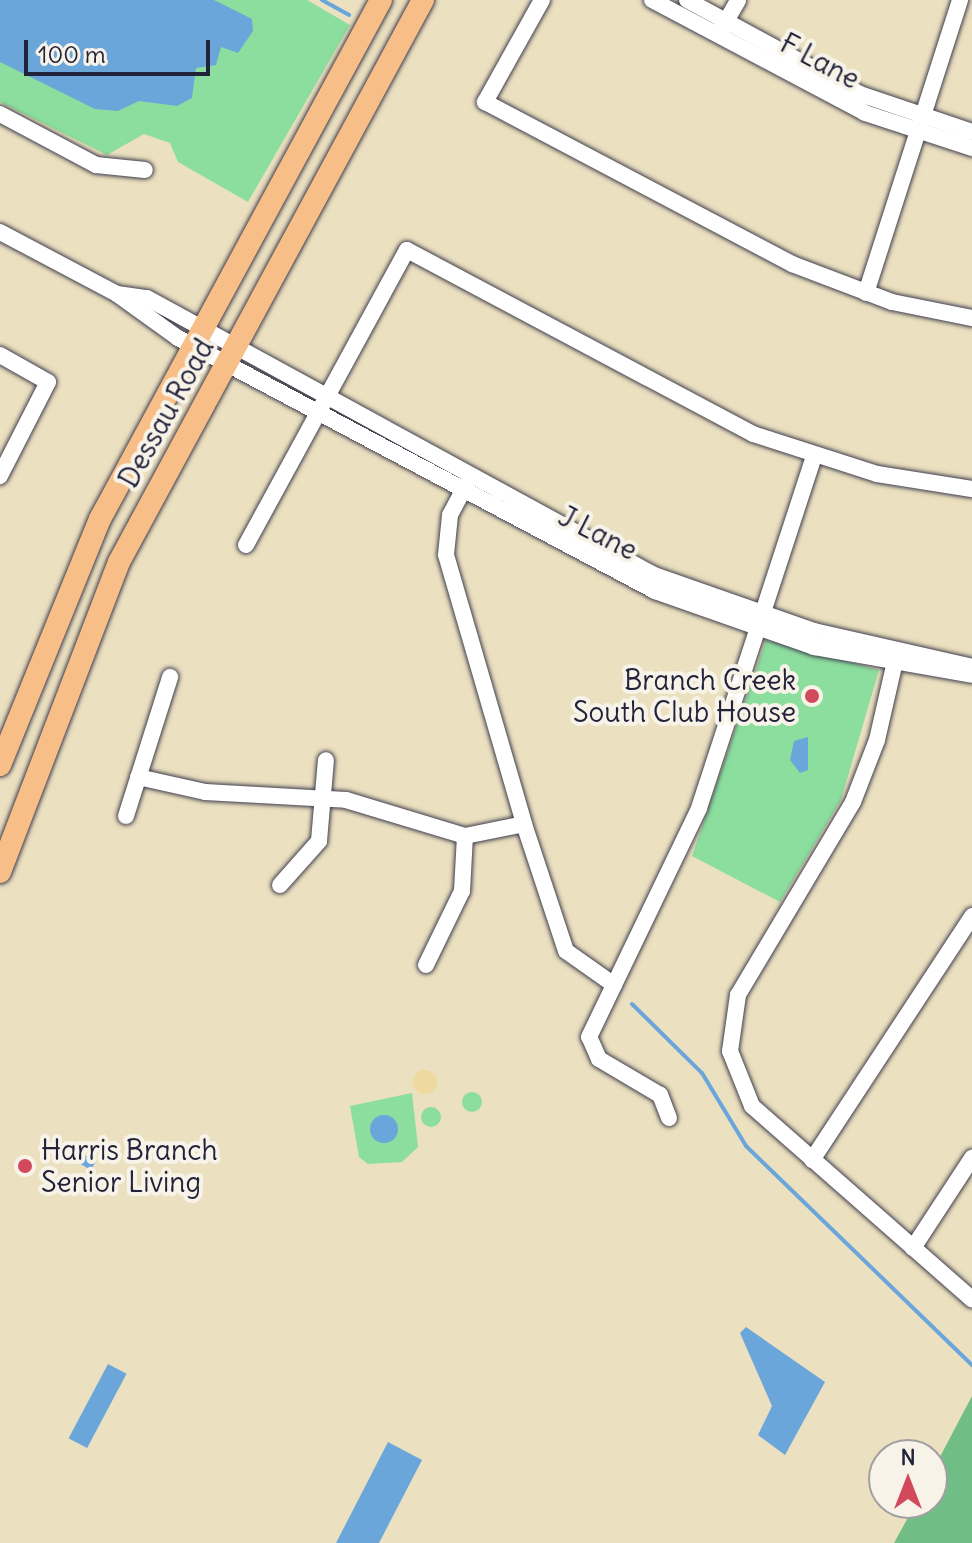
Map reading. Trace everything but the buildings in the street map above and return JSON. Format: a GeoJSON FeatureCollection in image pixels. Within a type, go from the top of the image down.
{"type":"FeatureCollection","features":[{"type":"Feature","properties":{"kind":"main road","name":"Dessau Road"},"geometry":{"type":"LineString","coordinates":[[0,765],[49,634],[100,519],[381,0]]}},
{"type":"Feature","properties":{"kind":"main road","name":"Dessau Road"},"geometry":{"type":"LineString","coordinates":[[0,872],[84,645],[119,562],[423,0]]}},
{"type":"Feature","properties":{"kind":"main road"},"geometry":{"type":"LineString","coordinates":[[49,634],[84,645]]}},
{"type":"Feature","properties":{"kind":"street"},"geometry":{"type":"LineString","coordinates":[[542,0],[485,102],[741,240],[866,293],[972,318]]}},
{"type":"Feature","properties":{"kind":"street","name":"F Lane"},"geometry":{"type":"LineString","coordinates":[[652,0],[722,28],[920,126],[972,148]]}},
{"type":"Feature","properties":{"kind":"street","name":"F Lane"},"geometry":{"type":"LineString","coordinates":[[687,0],[722,28]]}},
{"type":"Feature","properties":{"kind":"street"},"geometry":{"type":"LineString","coordinates":[[722,28],[738,0]]}},
{"type":"Feature","properties":{"kind":"street"},"geometry":{"type":"LineString","coordinates":[[866,293],[960,0]]}},
{"type":"Feature","properties":{"kind":"street"},"geometry":{"type":"LineString","coordinates":[[0,114],[96,165],[145,170]]}},
{"type":"Feature","properties":{"kind":"street","name":"F Lane"},"geometry":{"type":"LineString","coordinates":[[920,126],[972,132]]}},
{"type":"Feature","properties":{"kind":"street"},"geometry":{"type":"LineString","coordinates":[[0,233],[117,294],[147,298],[199,338],[232,356]]}},
{"type":"Feature","properties":{"kind":"street"},"geometry":{"type":"LineString","coordinates":[[246,545],[407,250],[703,411],[814,457],[972,489]]}},
{"type":"Feature","properties":{"kind":"street"},"geometry":{"type":"LineString","coordinates":[[0,355],[48,382],[0,476]]}},
{"type":"Feature","properties":{"kind":"street","name":"J Lane"},"geometry":{"type":"LineString","coordinates":[[232,356],[327,397],[466,484],[641,585],[760,623],[972,675]]}},
{"type":"Feature","properties":{"kind":"street","name":"J Lane"},"geometry":{"type":"LineString","coordinates":[[232,356],[318,413],[466,484]]}},
{"type":"Feature","properties":{"kind":"street"},"geometry":{"type":"LineString","coordinates":[[669,1118],[650,1087],[591,1052],[589,1037],[676,864],[814,457]]}},
{"type":"Feature","properties":{"kind":"street"},"geometry":{"type":"LineString","coordinates":[[466,484],[446,555],[524,824],[566,951],[614,985]]}},
{"type":"Feature","properties":{"kind":"street"},"geometry":{"type":"LineString","coordinates":[[896,657],[853,802],[748,976],[730,1022],[743,1092],[812,1160],[972,1299]]}},
{"type":"Feature","properties":{"kind":"street","name":"J Lane"},"geometry":{"type":"LineString","coordinates":[[896,657],[972,667]]}},
{"type":"Feature","properties":{"kind":"street"},"geometry":{"type":"LineString","coordinates":[[126,816],[170,677]]}},
{"type":"Feature","properties":{"kind":"street"},"geometry":{"type":"LineString","coordinates":[[280,885],[319,841],[326,760]]}},
{"type":"Feature","properties":{"kind":"street"},"geometry":{"type":"LineString","coordinates":[[138,777],[205,792],[323,797],[465,836],[524,824]]}},
{"type":"Feature","properties":{"kind":"street"},"geometry":{"type":"LineString","coordinates":[[426,965],[462,891],[465,836]]}},
{"type":"Feature","properties":{"kind":"street"},"geometry":{"type":"LineString","coordinates":[[812,1160],[967,935],[972,916]]}},
{"type":"Feature","properties":{"kind":"street"},"geometry":{"type":"LineString","coordinates":[[913,1248],[972,1158]]}},
{"type":"Feature","properties":{"kind":"green space"},"geometry":{"type":"Polygon","coordinates":[[[0,0],[307,0],[350,25],[248,202],[178,162],[170,143],[144,134],[107,155],[0,102],[0,0]]]}},
{"type":"Feature","properties":{"kind":"green space"},"geometry":{"type":"Polygon","coordinates":[[[766,640],[879,670],[841,800],[780,902],[692,856],[766,640]]]}},
{"type":"Feature","properties":{"kind":"green space"},"geometry":{"type":"Polygon","coordinates":[[[472,1092],[479,1095],[482,1102],[479,1109],[472,1112],[465,1109],[462,1102],[465,1095],[472,1092]]]}},
{"type":"Feature","properties":{"kind":"green space"},"geometry":{"type":"Polygon","coordinates":[[[412,1093],[418,1147],[402,1162],[368,1164],[359,1157],[350,1106],[412,1093]]]}},
{"type":"Feature","properties":{"kind":"green space"},"geometry":{"type":"Polygon","coordinates":[[[431,1107],[438,1110],[441,1117],[438,1124],[431,1127],[424,1124],[421,1117],[424,1110],[431,1107]]]}},
{"type":"Feature","properties":{"kind":"green space"},"geometry":{"type":"Polygon","coordinates":[[[972,1396],[972,1543],[894,1543],[907,1519],[948,1519],[948,1442],[972,1396]]]}},
{"type":"Feature","properties":{"kind":"sand"},"geometry":{"type":"Polygon","coordinates":[[[425,1070],[434,1073],[437,1082],[434,1091],[425,1094],[416,1091],[413,1082],[416,1073],[425,1070]]]}},
{"type":"Feature","properties":{"kind":"water"},"geometry":{"type":"Polygon","coordinates":[[[0,0],[214,0],[252,19],[253,31],[238,53],[221,47],[216,65],[196,68],[192,98],[177,106],[139,101],[118,111],[95,109],[0,62],[0,0]]]}},
{"type":"Feature","properties":{"kind":"water"},"geometry":{"type":"Polygon","coordinates":[[[808,737],[808,770],[800,773],[790,760],[794,741],[808,737]]]}},
{"type":"Feature","properties":{"kind":"water"},"geometry":{"type":"Polygon","coordinates":[[[384,1115],[394,1119],[398,1129],[394,1139],[384,1143],[374,1139],[370,1129],[374,1119],[384,1115]]]}},
{"type":"Feature","properties":{"kind":"water"},"geometry":{"type":"Polygon","coordinates":[[[69,1147],[96,1161],[91,1170],[65,1155],[69,1147]]]}},
{"type":"Feature","properties":{"kind":"water"},"geometry":{"type":"Polygon","coordinates":[[[746,1327],[825,1382],[785,1455],[758,1435],[772,1406],[740,1333],[746,1327]]]}},
{"type":"Feature","properties":{"kind":"water"},"geometry":{"type":"Polygon","coordinates":[[[108,1364],[127,1374],[87,1448],[69,1438],[108,1364]]]}},
{"type":"Feature","properties":{"kind":"water"},"geometry":{"type":"Polygon","coordinates":[[[388,1442],[422,1460],[379,1543],[336,1543],[388,1442]]]}},
{"type":"Feature","properties":{"kind":"waterway"},"geometry":{"type":"LineString","coordinates":[[322,0],[349,15]]}},
{"type":"Feature","properties":{"kind":"waterway"},"geometry":{"type":"LineString","coordinates":[[632,1004],[702,1073],[746,1146],[972,1365]]}},
{"type":"Feature","properties":{"kind":"place","name":"Branch Creek South Club House"},"geometry":{"type":"Point","coordinates":[812,696]}},
{"type":"Feature","properties":{"kind":"place","name":"Harris Branch Senior Living"},"geometry":{"type":"Point","coordinates":[25,1166]}}]}
